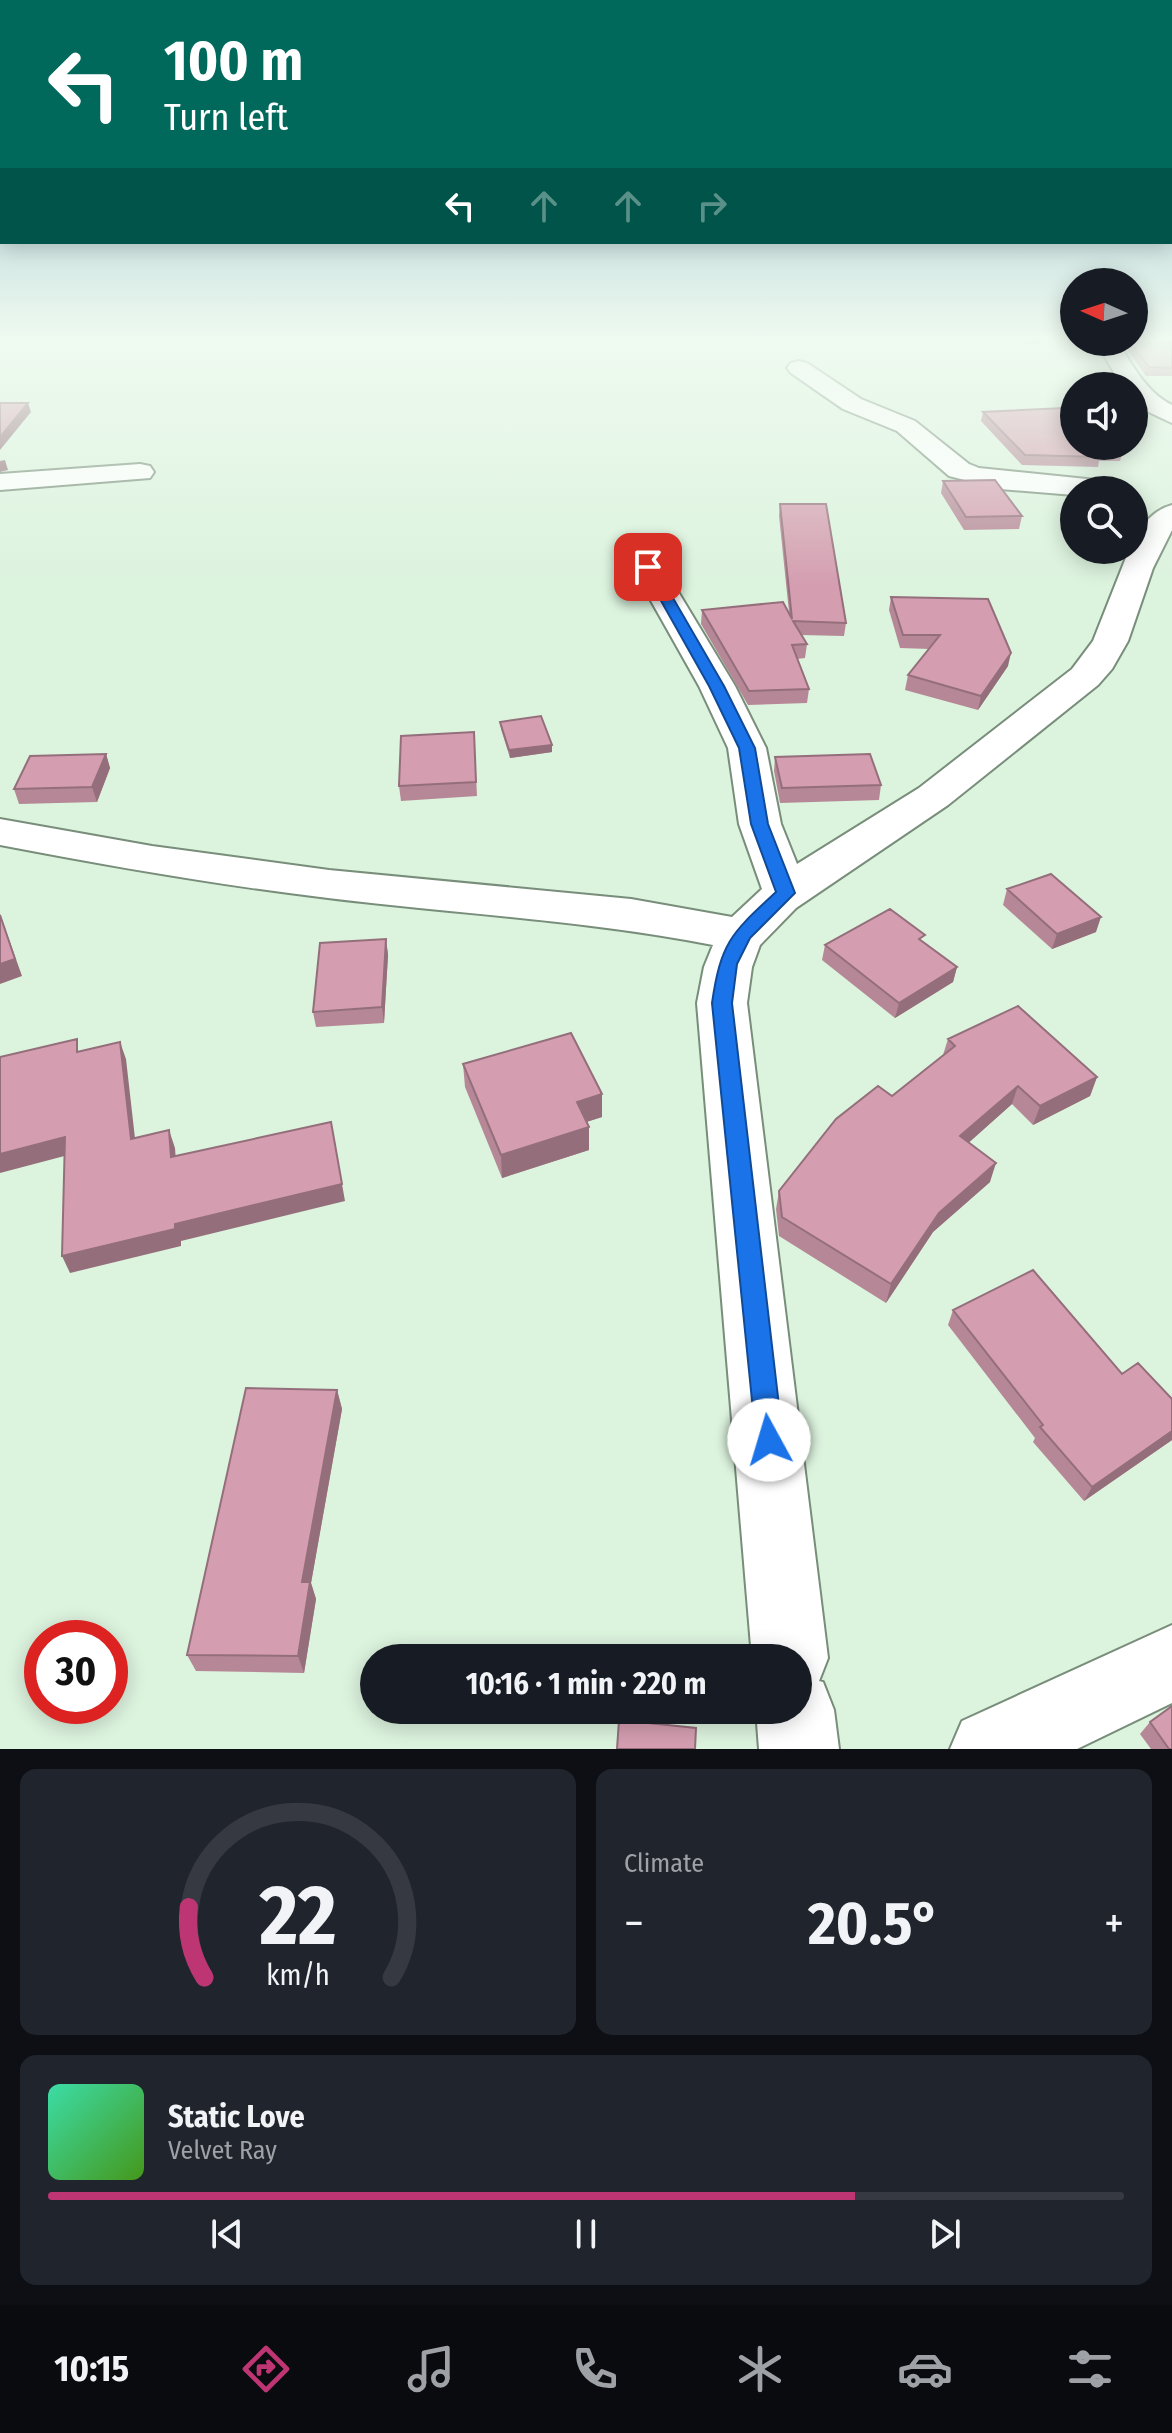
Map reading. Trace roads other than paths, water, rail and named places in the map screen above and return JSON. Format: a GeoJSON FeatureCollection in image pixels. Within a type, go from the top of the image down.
{"type":"FeatureCollection","features":[{"type":"Feature","properties":{"kind":"street"},"geometry":{"type":"LineString","coordinates":[[893,421],[906,426],[959,470],[971,475],[1000,481],[1060,486]]}},
{"type":"Feature","properties":{"kind":"street"},"geometry":{"type":"LineString","coordinates":[[0,482],[140,472]]}},
{"type":"Feature","properties":{"kind":"street"},"geometry":{"type":"LineString","coordinates":[[789,1644],[722,1003],[727,964],[742,935],[786,893],[959,778],[1089,674],[1102,656],[1141,556],[1165,518],[1156,500]]}},
{"type":"Feature","properties":{"kind":"street"},"geometry":{"type":"LineString","coordinates":[[648,567],[717,686],[747,748],[760,824],[786,893]]}},
{"type":"Feature","properties":{"kind":"street"},"geometry":{"type":"LineString","coordinates":[[0,832],[152,860],[329,884],[631,914],[742,935]]}},
{"type":"Feature","properties":{"kind":"street"},"geometry":{"type":"LineString","coordinates":[[990,1749],[1172,1663]]}},
{"type":"Feature","properties":{"kind":"street"},"geometry":{"type":"LineString","coordinates":[[796,1724],[799,1749]]}}]}
